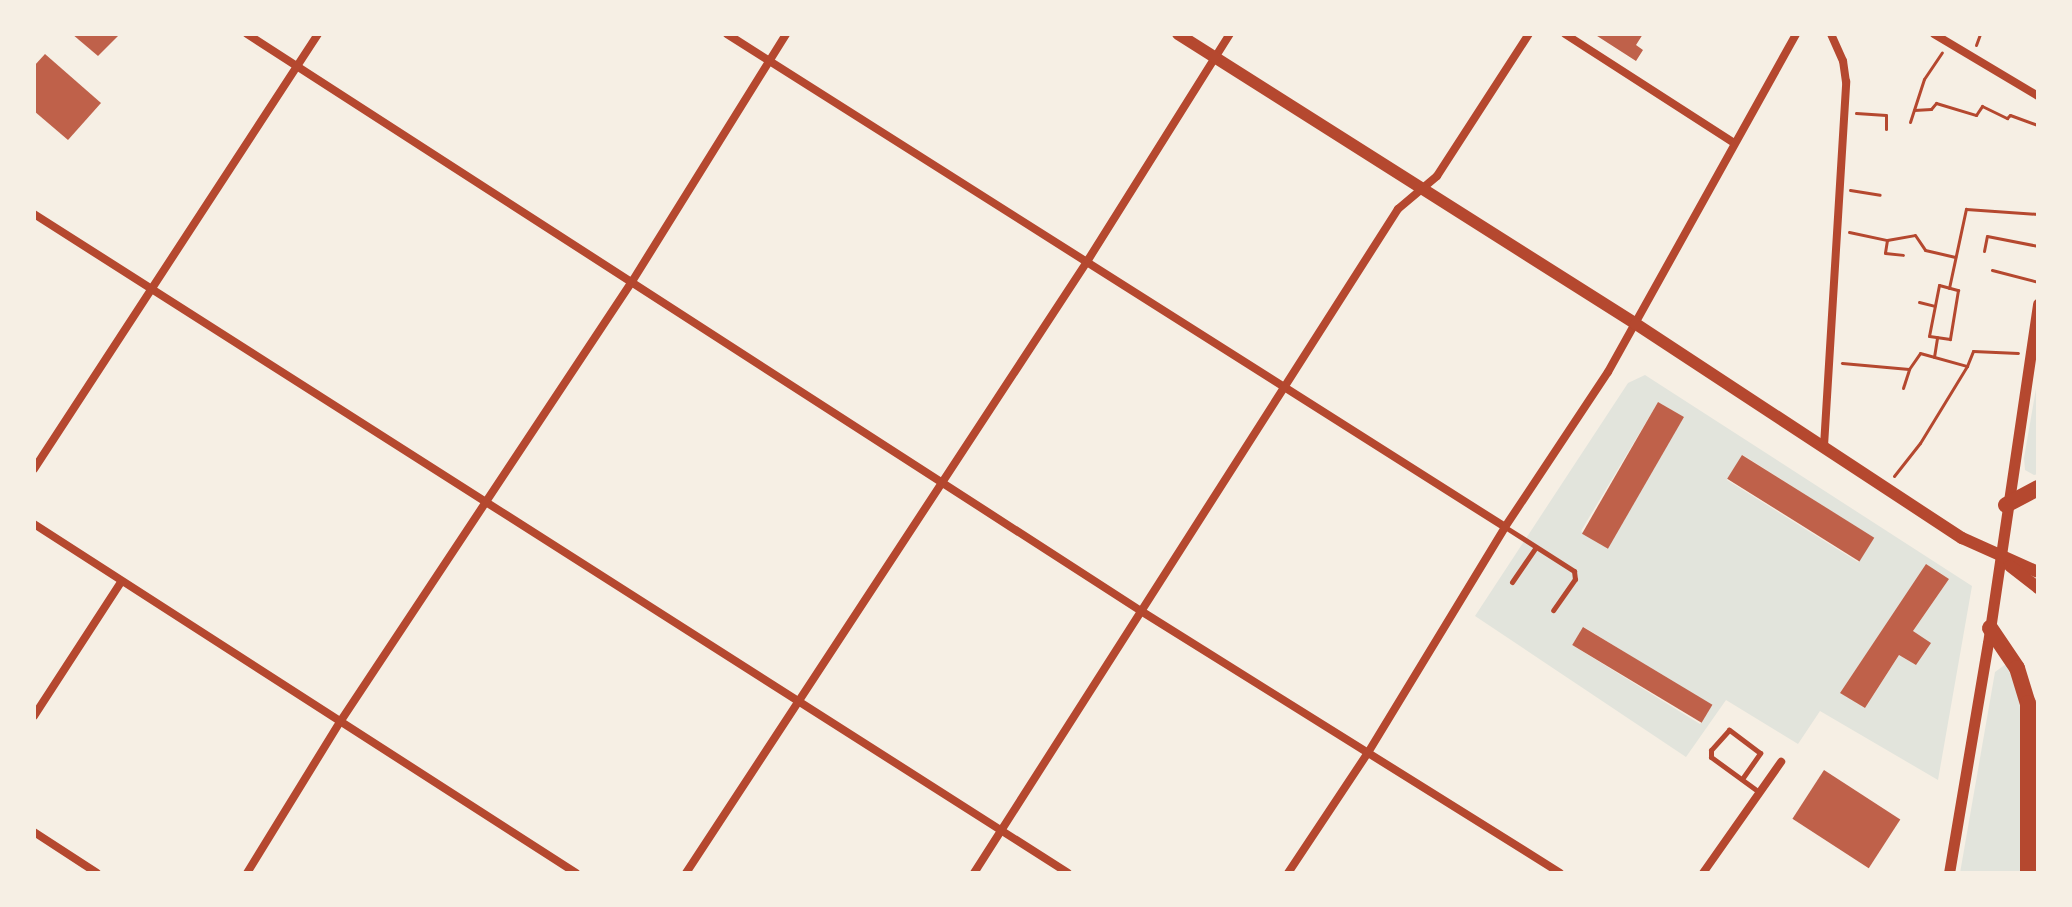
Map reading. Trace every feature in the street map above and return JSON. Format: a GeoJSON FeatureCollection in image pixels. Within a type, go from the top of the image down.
{"type":"FeatureCollection","features":[{"type":"Feature","properties":{"kind":"highway"},"geometry":{"type":"LineString","coordinates":[[2006,505],[2038,488]]}},
{"type":"Feature","properties":{"kind":"highway"},"geometry":{"type":"LineString","coordinates":[[1990,628],[2017,668],[2028,703],[2028,873]]}},
{"type":"Feature","properties":{"kind":"main road"},"geometry":{"type":"LineString","coordinates":[[1178,34],[1636,324],[1962,538],[1998,557],[2038,572]]}},
{"type":"Feature","properties":{"kind":"main road"},"geometry":{"type":"LineString","coordinates":[[1998,557],[2038,588]]}},
{"type":"Feature","properties":{"kind":"street"},"geometry":{"type":"LineString","coordinates":[[247,34],[633,280],[1141,611],[1560,873]]}},
{"type":"Feature","properties":{"kind":"street"},"geometry":{"type":"LineString","coordinates":[[34,469],[318,34]]}},
{"type":"Feature","properties":{"kind":"street"},"geometry":{"type":"LineString","coordinates":[[727,34],[1505,527]]}},
{"type":"Feature","properties":{"kind":"street"},"geometry":{"type":"LineString","coordinates":[[247,873],[340,722],[633,280],[786,34]]}},
{"type":"Feature","properties":{"kind":"street"},"geometry":{"type":"LineString","coordinates":[[686,873],[1088,260],[1230,34]]}},
{"type":"Feature","properties":{"kind":"street"},"geometry":{"type":"LineString","coordinates":[[974,873],[1398,209],[1437,176],[1529,34]]}},
{"type":"Feature","properties":{"kind":"street"},"geometry":{"type":"LineString","coordinates":[[1565,34],[1734,143]]}},
{"type":"Feature","properties":{"kind":"street"},"geometry":{"type":"LineString","coordinates":[[1288,873],[1369,751],[1505,527],[1636,324],[1796,34]]}},
{"type":"Feature","properties":{"kind":"street"},"geometry":{"type":"LineString","coordinates":[[1824,446],[1844,112],[1843,61],[1831,34]]}},
{"type":"Feature","properties":{"kind":"street"},"geometry":{"type":"LineString","coordinates":[[1934,34],[2038,96]]}},
{"type":"Feature","properties":{"kind":"street"},"geometry":{"type":"LineString","coordinates":[[34,214],[1068,873]]}},
{"type":"Feature","properties":{"kind":"street"},"geometry":{"type":"LineString","coordinates":[[1949,873],[1990,628],[1998,557],[2038,304]]}},
{"type":"Feature","properties":{"kind":"street"},"geometry":{"type":"LineString","coordinates":[[34,524],[576,873]]}},
{"type":"Feature","properties":{"kind":"street"},"geometry":{"type":"LineString","coordinates":[[34,716],[121,582]]}},
{"type":"Feature","properties":{"kind":"street"},"geometry":{"type":"LineString","coordinates":[[1703,873],[1781,762]]}},
{"type":"Feature","properties":{"kind":"street"},"geometry":{"type":"LineString","coordinates":[[34,832],[97,873]]}},
{"type":"Feature","properties":{"kind":"lane"},"geometry":{"type":"LineString","coordinates":[[1505,527],[1575,575],[1553,610]]}},
{"type":"Feature","properties":{"kind":"lane"},"geometry":{"type":"LineString","coordinates":[[1512,582],[1536,547]]}},
{"type":"Feature","properties":{"kind":"lane"},"geometry":{"type":"LineString","coordinates":[[1742,779],[1760,753],[1729,730],[1710,754],[1742,779],[1759,792]]}},
{"type":"Feature","properties":{"kind":"path"},"geometry":{"type":"LineString","coordinates":[[1910,122],[1924,79],[1948,41]]}},
{"type":"Feature","properties":{"kind":"path"},"geometry":{"type":"LineString","coordinates":[[1914,110],[1931,109],[1936,103],[1976,115],[1982,106],[2007,118],[2010,115],[2038,125]]}},
{"type":"Feature","properties":{"kind":"path"},"geometry":{"type":"LineString","coordinates":[[1844,112],[1886,115],[1886,129]]}},
{"type":"Feature","properties":{"kind":"path"},"geometry":{"type":"LineString","coordinates":[[1839,187],[1880,195]]}},
{"type":"Feature","properties":{"kind":"path"},"geometry":{"type":"LineString","coordinates":[[1949,288],[1966,209],[2038,214]]}},
{"type":"Feature","properties":{"kind":"path"},"geometry":{"type":"LineString","coordinates":[[1856,233],[1887,240],[1915,235],[1925,250],[1955,257]]}},
{"type":"Feature","properties":{"kind":"path"},"geometry":{"type":"LineString","coordinates":[[1984,251],[1987,236],[2038,246]]}},
{"type":"Feature","properties":{"kind":"path"},"geometry":{"type":"LineString","coordinates":[[1887,240],[1885,253],[1903,255]]}},
{"type":"Feature","properties":{"kind":"path"},"geometry":{"type":"LineString","coordinates":[[1992,270],[2038,282]]}},
{"type":"Feature","properties":{"kind":"path"},"geometry":{"type":"LineString","coordinates":[[1939,285],[1958,290],[1950,339],[1929,336],[1935,306],[1939,285]]}},
{"type":"Feature","properties":{"kind":"path"},"geometry":{"type":"LineString","coordinates":[[1919,302],[1935,306]]}},
{"type":"Feature","properties":{"kind":"path"},"geometry":{"type":"LineString","coordinates":[[1934,358],[1937,337]]}},
{"type":"Feature","properties":{"kind":"path"},"geometry":{"type":"LineString","coordinates":[[1886,487],[1920,443],[1973,351],[2029,353]]}},
{"type":"Feature","properties":{"kind":"path"},"geometry":{"type":"LineString","coordinates":[[1903,388],[1909,369],[1920,353],[1967,366]]}},
{"type":"Feature","properties":{"kind":"path"},"geometry":{"type":"LineString","coordinates":[[1829,362],[1909,369]]}},
{"type":"Feature","properties":{"kind":"shaded area"},"geometry":{"type":"Polygon","coordinates":[[[1645,375],[1972,586],[1938,780],[1820,711],[1798,744],[1726,700],[1686,757],[1475,616],[1628,383],[1645,375]],[[1658,402],[1581,531],[1603,546],[1683,417],[1658,402]],[[1743,455],[1727,480],[1858,562],[1873,538],[1743,455]],[[1927,565],[1840,693],[1865,708],[1899,655],[1916,665],[1913,631],[1949,579],[1927,565]],[[1584,627],[1572,645],[1700,724],[1711,706],[1584,627]]]}},
{"type":"Feature","properties":{"kind":"shaded area"},"geometry":{"type":"Polygon","coordinates":[[[2038,377],[2038,474],[2034,475],[2025,470],[2024,458],[2038,377]]]}},
{"type":"Feature","properties":{"kind":"shaded area"},"geometry":{"type":"Polygon","coordinates":[[[2006,664],[2022,692],[2020,873],[1960,873],[1995,672],[2006,664]]]}},
{"type":"Feature","properties":{"kind":"building"},"geometry":{"type":"Polygon","coordinates":[[[72,34],[120,34],[98,56],[72,34]]]}},
{"type":"Feature","properties":{"kind":"building"},"geometry":{"type":"Polygon","coordinates":[[[1594,34],[1643,34],[1636,45],[1643,50],[1636,61],[1594,34]]]}},
{"type":"Feature","properties":{"kind":"building"},"geometry":{"type":"Polygon","coordinates":[[[45,54],[101,103],[68,140],[34,111],[34,66],[45,54]]]}},
{"type":"Feature","properties":{"kind":"building"},"geometry":{"type":"Polygon","coordinates":[[[1658,402],[1684,417],[1608,549],[1582,534],[1658,402]]]}},
{"type":"Feature","properties":{"kind":"building"},"geometry":{"type":"Polygon","coordinates":[[[1742,455],[1874,538],[1859,561],[1727,479],[1742,455]]]}},
{"type":"Feature","properties":{"kind":"building"},"geometry":{"type":"Polygon","coordinates":[[[1926,564],[1949,579],[1913,631],[1931,643],[1916,665],[1899,655],[1865,708],[1840,693],[1926,564]]]}},
{"type":"Feature","properties":{"kind":"building"},"geometry":{"type":"Polygon","coordinates":[[[1583,627],[1712,705],[1702,723],[1572,645],[1583,627]]]}},
{"type":"Feature","properties":{"kind":"building"},"geometry":{"type":"Polygon","coordinates":[[[1824,770],[1900,820],[1869,868],[1792,819],[1824,770]]]}}]}
